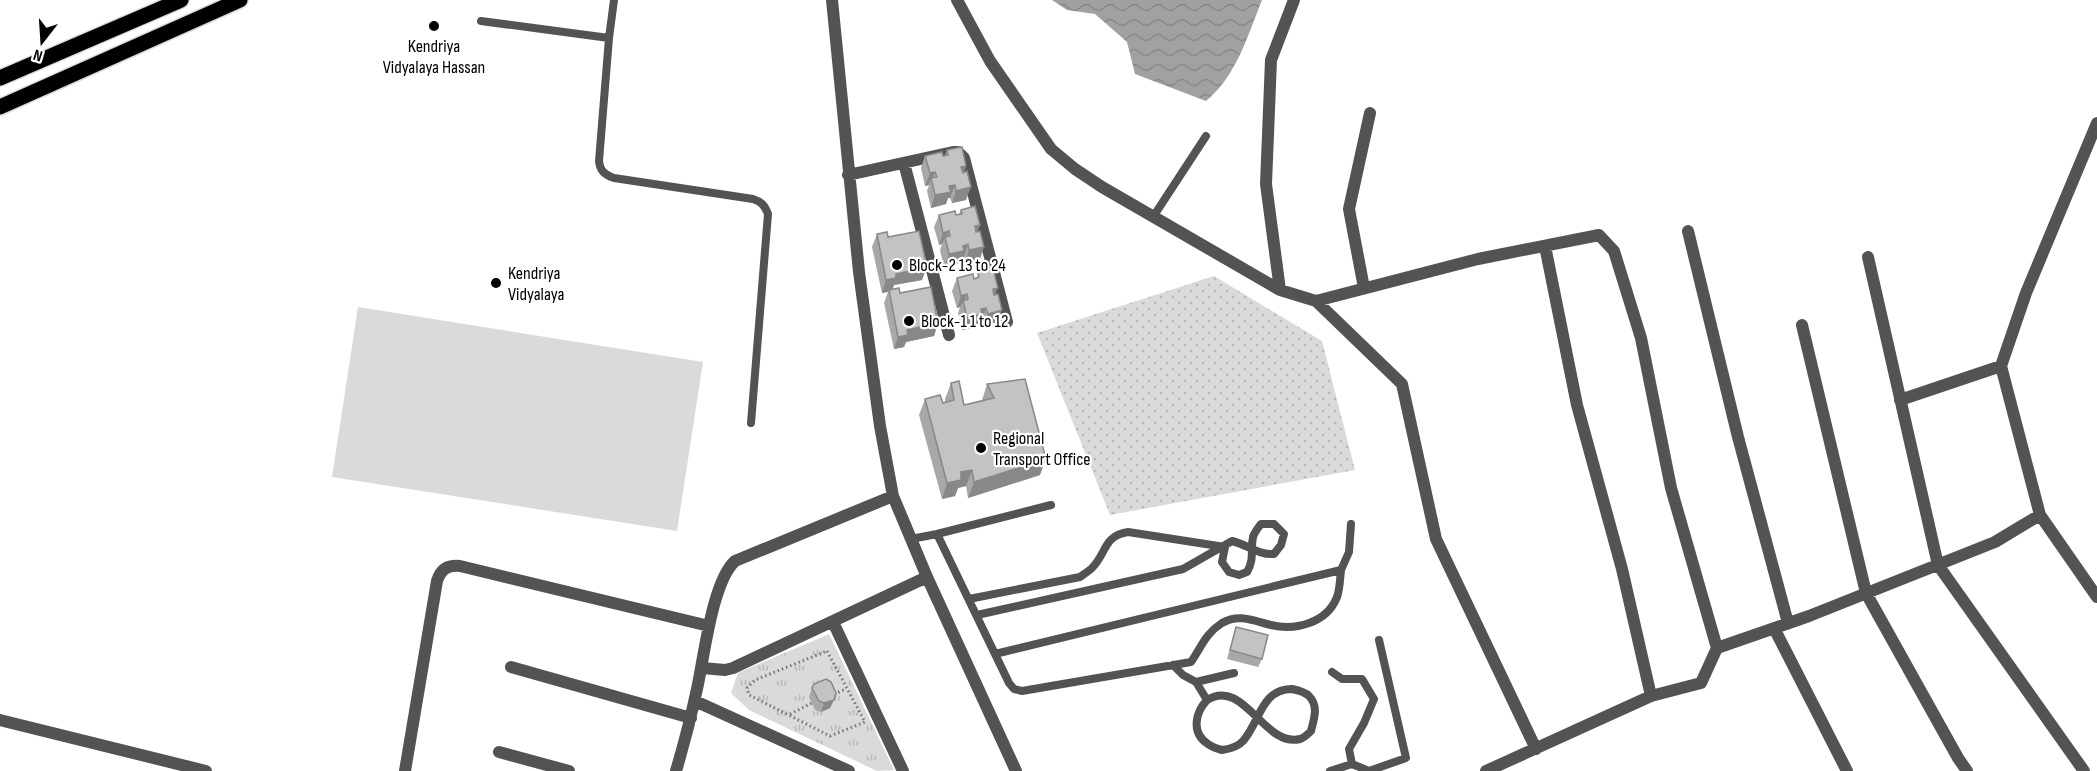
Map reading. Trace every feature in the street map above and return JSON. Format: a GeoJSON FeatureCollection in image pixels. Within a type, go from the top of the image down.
{"type":"FeatureCollection","features":[{"type":"Feature","properties":{"kind":"main road"},"geometry":{"type":"LineString","coordinates":[[0,78],[184,0],[195,21]]}},
{"type":"Feature","properties":{"kind":"main road"},"geometry":{"type":"LineString","coordinates":[[0,107],[240,0]]}},
{"type":"Feature","properties":{"kind":"street"},"geometry":{"type":"LineString","coordinates":[[832,0],[848,175],[880,426],[893,496],[927,577],[1016,771]]}},
{"type":"Feature","properties":{"kind":"street"},"geometry":{"type":"LineString","coordinates":[[957,0],[990,61],[1051,149],[1102,187],[1280,290],[1316,301],[1402,384],[1436,538],[1536,750]]}},
{"type":"Feature","properties":{"kind":"street"},"geometry":{"type":"LineString","coordinates":[[1280,290],[1266,184],[1271,60],[1294,0]]}},
{"type":"Feature","properties":{"kind":"street"},"geometry":{"type":"LineString","coordinates":[[1364,288],[1349,209],[1370,113]]}},
{"type":"Feature","properties":{"kind":"street"},"geometry":{"type":"LineString","coordinates":[[2097,123],[2026,294],[2001,366],[2040,515],[2097,597]]}},
{"type":"Feature","properties":{"kind":"street"},"geometry":{"type":"LineString","coordinates":[[848,175],[958,152],[964,158],[1007,322]]}},
{"type":"Feature","properties":{"kind":"street"},"geometry":{"type":"LineString","coordinates":[[904,164],[949,335]]}},
{"type":"Feature","properties":{"kind":"street"},"geometry":{"type":"LineString","coordinates":[[1688,231],[1738,437],[1788,623]]}},
{"type":"Feature","properties":{"kind":"street"},"geometry":{"type":"LineString","coordinates":[[1316,301],[1478,259],[1599,235],[1614,251],[1641,338],[1671,488],[1717,648],[1701,683],[1651,696],[1486,771]]}},
{"type":"Feature","properties":{"kind":"street"},"geometry":{"type":"LineString","coordinates":[[1545,246],[1577,405],[1622,569],[1651,696]]}},
{"type":"Feature","properties":{"kind":"street"},"geometry":{"type":"LineString","coordinates":[[1868,257],[1938,565],[2084,771]]}},
{"type":"Feature","properties":{"kind":"street"},"geometry":{"type":"LineString","coordinates":[[1802,325],[1866,593],[1967,771]]}},
{"type":"Feature","properties":{"kind":"street"},"geometry":{"type":"LineString","coordinates":[[1900,399],[2001,366]]}},
{"type":"Feature","properties":{"kind":"street"},"geometry":{"type":"LineString","coordinates":[[676,771],[695,701],[709,626],[726,573],[735,561],[893,496]]}},
{"type":"Feature","properties":{"kind":"street"},"geometry":{"type":"LineString","coordinates":[[1717,648],[1788,623],[1995,542],[2040,515]]}},
{"type":"Feature","properties":{"kind":"street"},"geometry":{"type":"LineString","coordinates":[[405,771],[437,581],[445,568],[452,565],[460,566],[709,626]]}},
{"type":"Feature","properties":{"kind":"street"},"geometry":{"type":"LineString","coordinates":[[702,668],[725,670],[733,668],[927,577]]}},
{"type":"Feature","properties":{"kind":"street"},"geometry":{"type":"LineString","coordinates":[[832,622],[903,771]]}},
{"type":"Feature","properties":{"kind":"street"},"geometry":{"type":"LineString","coordinates":[[1774,628],[1847,771]]}},
{"type":"Feature","properties":{"kind":"street"},"geometry":{"type":"LineString","coordinates":[[510,667],[691,718]]}},
{"type":"Feature","properties":{"kind":"street"},"geometry":{"type":"LineString","coordinates":[[695,701],[849,771]]}},
{"type":"Feature","properties":{"kind":"street"},"geometry":{"type":"LineString","coordinates":[[0,720],[207,771]]}},
{"type":"Feature","properties":{"kind":"street"},"geometry":{"type":"LineString","coordinates":[[500,752],[568,771]]}},
{"type":"Feature","properties":{"kind":"lane"},"geometry":{"type":"LineString","coordinates":[[614,0],[598,161],[603,172],[614,178],[753,199],[766,207],[768,214],[751,423]]}},
{"type":"Feature","properties":{"kind":"lane"},"geometry":{"type":"LineString","coordinates":[[481,21],[609,38]]}},
{"type":"Feature","properties":{"kind":"lane"},"geometry":{"type":"LineString","coordinates":[[1153,217],[1206,136]]}},
{"type":"Feature","properties":{"kind":"lane"},"geometry":{"type":"LineString","coordinates":[[911,539],[1051,505]]}},
{"type":"Feature","properties":{"kind":"lane"},"geometry":{"type":"LineString","coordinates":[[977,615],[1184,569],[1232,541],[1254,549],[1261,555],[1274,554],[1281,545],[1284,534],[1274,524],[1261,524],[1253,536],[1254,549],[1253,562],[1247,572],[1239,575],[1228,572],[1222,562],[1225,547]]}},
{"type":"Feature","properties":{"kind":"lane"},"geometry":{"type":"LineString","coordinates":[[937,534],[1009,683],[1014,689],[1022,691],[1191,662],[1205,636],[1224,621],[1246,617],[1273,626],[1295,628],[1321,618],[1336,598],[1341,570],[1349,552],[1351,524]]}},
{"type":"Feature","properties":{"kind":"lane"},"geometry":{"type":"LineString","coordinates":[[969,599],[1080,577],[1093,567],[1115,534],[1128,532],[1225,547]]}},
{"type":"Feature","properties":{"kind":"lane"},"geometry":{"type":"LineString","coordinates":[[996,654],[1341,570]]}},
{"type":"Feature","properties":{"kind":"lane"},"geometry":{"type":"LineString","coordinates":[[1330,771],[1352,764],[1369,771],[1406,758],[1379,640]]}},
{"type":"Feature","properties":{"kind":"lane"},"geometry":{"type":"LineString","coordinates":[[1173,665],[1183,675],[1196,682],[1207,700]]}},
{"type":"Feature","properties":{"kind":"lane"},"geometry":{"type":"LineString","coordinates":[[1332,672],[1342,679],[1362,679],[1374,699],[1349,749],[1352,764]]}},
{"type":"Feature","properties":{"kind":"lane"},"geometry":{"type":"LineString","coordinates":[[1196,682],[1234,673]]}},
{"type":"Feature","properties":{"kind":"lane"},"geometry":{"type":"LineString","coordinates":[[1207,700],[1200,707],[1196,726],[1208,744],[1222,750],[1242,742],[1257,718],[1269,696],[1281,690],[1295,689],[1308,694],[1315,705],[1315,716],[1311,731],[1301,739],[1288,739],[1278,736],[1257,718],[1237,701],[1224,696],[1207,700]]}},
{"type":"Feature","properties":{"kind":"path"},"geometry":{"type":"LineString","coordinates":[[827,651],[865,722],[830,736],[789,714],[748,695],[747,688],[755,680],[827,651]]}},
{"type":"Feature","properties":{"kind":"path"},"geometry":{"type":"LineString","coordinates":[[830,696],[846,689]]}},
{"type":"Feature","properties":{"kind":"path"},"geometry":{"type":"LineString","coordinates":[[789,714],[812,703]]}},
{"type":"Feature","properties":{"kind":"green space"},"geometry":{"type":"Polygon","coordinates":[[[1214,276],[1322,341],[1355,470],[1110,515],[1037,333],[1214,276]]]}},
{"type":"Feature","properties":{"kind":"green space"},"geometry":{"type":"Polygon","coordinates":[[[358,307],[703,362],[677,531],[332,477],[358,307]]]}},
{"type":"Feature","properties":{"kind":"green space"},"geometry":{"type":"Polygon","coordinates":[[[829,634],[894,770],[877,771],[749,710],[731,693],[738,673],[829,634]]]}},
{"type":"Feature","properties":{"kind":"water"},"geometry":{"type":"Polygon","coordinates":[[[1052,0],[1262,0],[1233,67],[1217,91],[1206,101],[1135,74],[1127,42],[1095,14],[1067,10],[1052,0]]]}},
{"type":"Feature","properties":{"kind":"building"},"geometry":{"type":"Polygon","coordinates":[[[962,147],[966,166],[961,167],[963,173],[967,171],[971,187],[956,191],[955,185],[949,186],[951,192],[935,195],[931,178],[937,177],[935,172],[930,173],[925,156],[942,152],[943,156],[948,155],[947,150],[962,147]]]}},
{"type":"Feature","properties":{"kind":"building"},"geometry":{"type":"Polygon","coordinates":[[[975,206],[980,225],[975,226],[976,232],[980,231],[984,247],[969,250],[968,244],[963,246],[964,251],[949,254],[945,237],[950,236],[949,231],[943,233],[939,215],[955,211],[956,215],[962,214],[961,210],[975,206]]]}},
{"type":"Feature","properties":{"kind":"building"},"geometry":{"type":"Polygon","coordinates":[[[919,231],[927,267],[896,274],[896,278],[886,280],[877,234],[887,232],[888,237],[919,231]]]}},
{"type":"Feature","properties":{"kind":"building"},"geometry":{"type":"Polygon","coordinates":[[[993,269],[998,288],[993,289],[994,295],[998,294],[1002,310],[988,314],[986,308],[981,309],[982,314],[967,318],[963,301],[968,299],[967,294],[961,296],[957,278],[973,274],[974,279],[979,277],[978,273],[993,269]]]}},
{"type":"Feature","properties":{"kind":"building"},"geometry":{"type":"Polygon","coordinates":[[[931,287],[938,323],[907,330],[908,335],[898,337],[889,290],[899,288],[900,293],[931,287]]]}},
{"type":"Feature","properties":{"kind":"building","name":"Regional Transport Office"},"geometry":{"type":"Polygon","coordinates":[[[1025,379],[1046,459],[974,482],[972,470],[961,472],[961,480],[947,483],[925,399],[940,395],[943,403],[954,400],[951,383],[959,381],[964,405],[994,398],[987,384],[1025,379]]]}},
{"type":"Feature","properties":{"kind":"building"},"geometry":{"type":"Polygon","coordinates":[[[1236,627],[1268,635],[1262,659],[1230,650],[1236,627]]]}},
{"type":"Feature","properties":{"kind":"building"},"geometry":{"type":"Polygon","coordinates":[[[826,679],[831,682],[836,693],[834,700],[824,703],[819,701],[812,688],[814,684],[826,679]]]}},
{"type":"Feature","properties":{"kind":"place","name":"Kendriya Vidyalaya Hassan"},"geometry":{"type":"Point","coordinates":[434,26]}},
{"type":"Feature","properties":{"kind":"place","name":"Block-2 13 to 24"},"geometry":{"type":"Point","coordinates":[897,265]}},
{"type":"Feature","properties":{"kind":"place","name":"Kendriya Vidyalaya"},"geometry":{"type":"Point","coordinates":[496,283]}},
{"type":"Feature","properties":{"kind":"place","name":"Block-1 1 to 12"},"geometry":{"type":"Point","coordinates":[909,321]}},
{"type":"Feature","properties":{"kind":"place","name":"Regional Transport Office"},"geometry":{"type":"Point","coordinates":[981,448]}}]}
